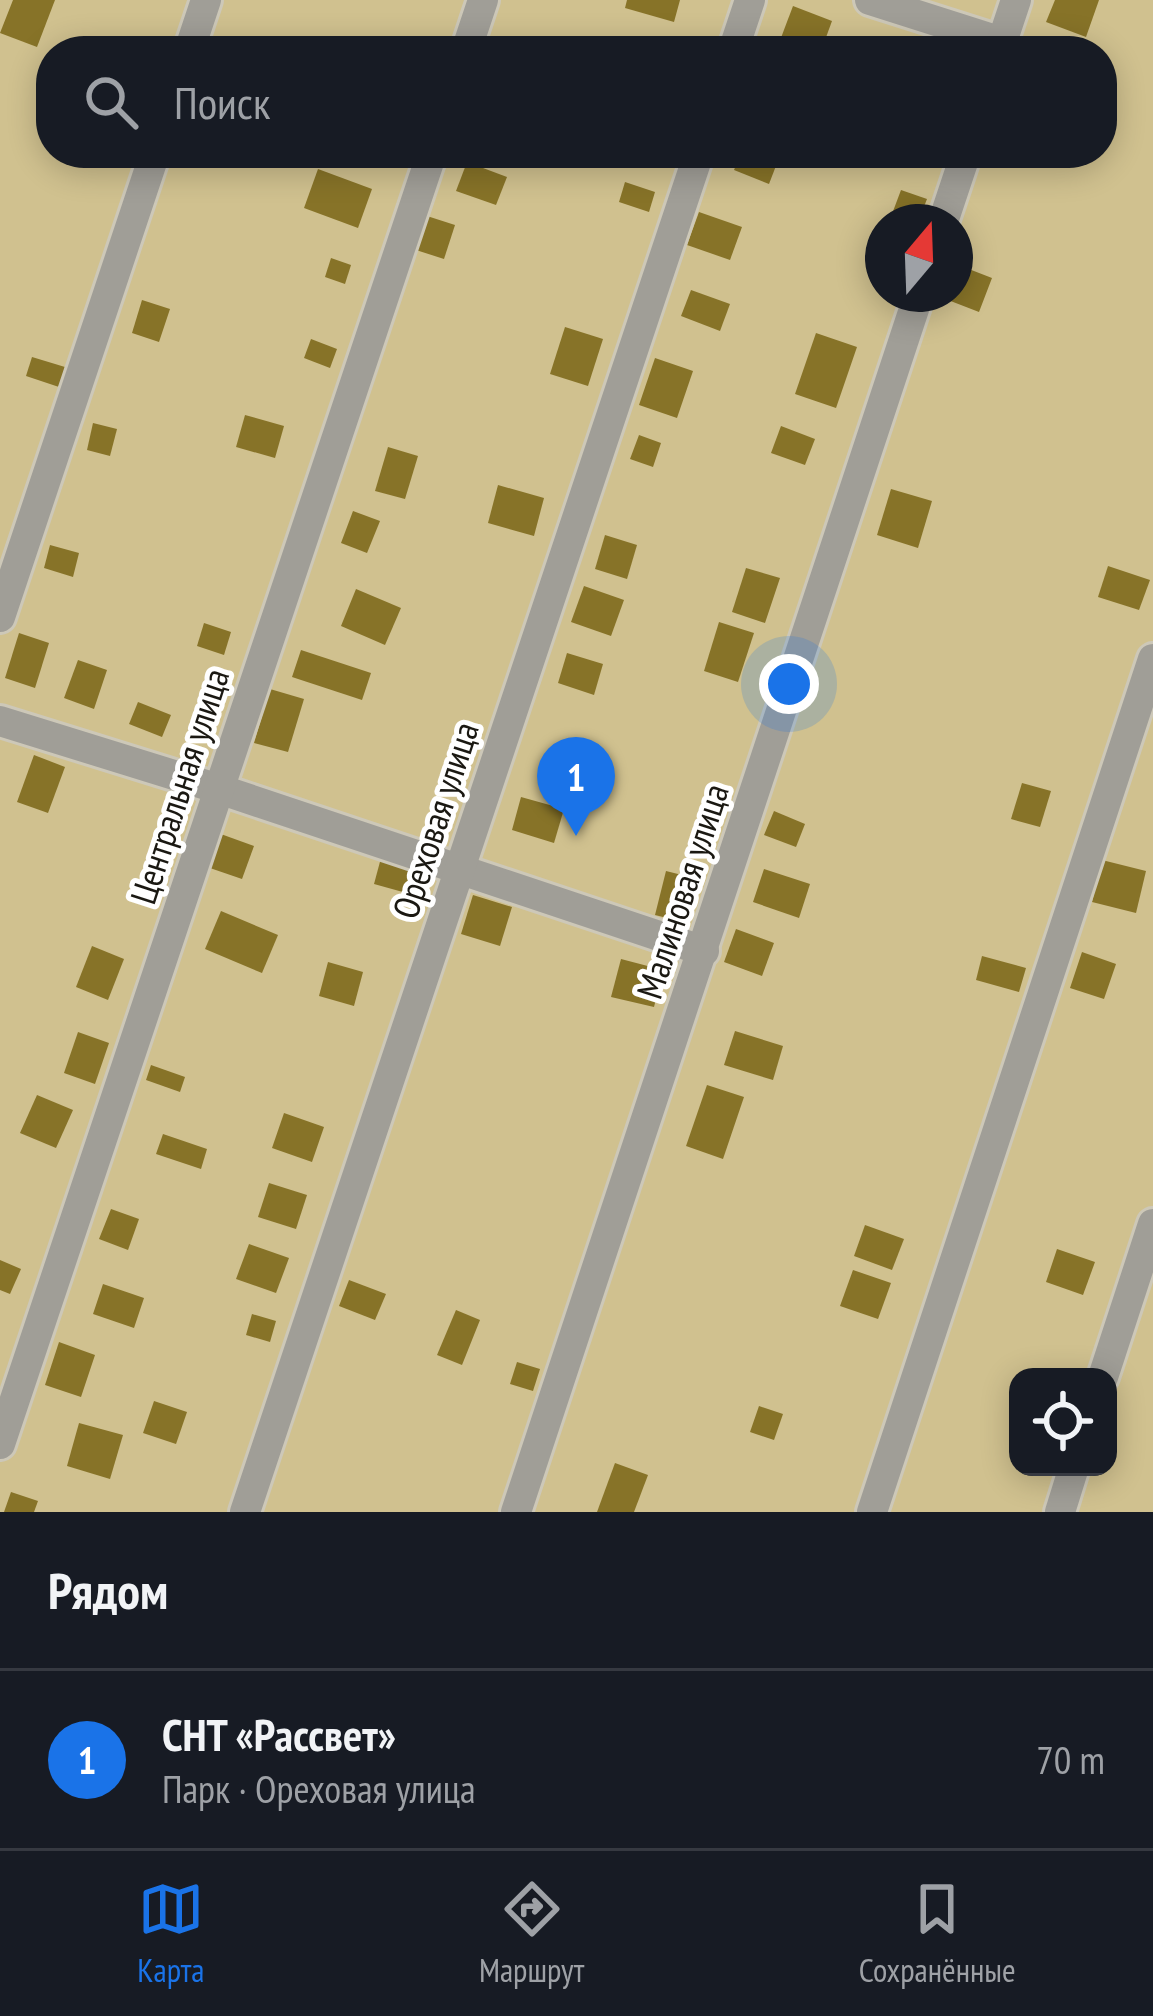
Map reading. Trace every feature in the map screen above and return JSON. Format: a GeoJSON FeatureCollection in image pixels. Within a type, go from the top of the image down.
{"type":"FeatureCollection","features":[{"type":"Feature","properties":{"kind":"street"},"geometry":{"type":"LineString","coordinates":[[194,36],[206,0]]}},
{"type":"Feature","properties":{"kind":"street"},"geometry":{"type":"LineString","coordinates":[[471,36],[483,0]]}},
{"type":"Feature","properties":{"kind":"street"},"geometry":{"type":"LineString","coordinates":[[738,36],[750,0]]}},
{"type":"Feature","properties":{"kind":"street"},"geometry":{"type":"LineString","coordinates":[[870,0],[970,36]]}},
{"type":"Feature","properties":{"kind":"street"},"geometry":{"type":"LineString","coordinates":[[1004,36],[1016,0]]}},
{"type":"Feature","properties":{"kind":"street"},"geometry":{"type":"LineString","coordinates":[[0,617],[150,168]]}},
{"type":"Feature","properties":{"kind":"street","name":"Центральная улица"},"geometry":{"type":"LineString","coordinates":[[0,1444],[427,168]]}},
{"type":"Feature","properties":{"kind":"street","name":"Ореховая улица"},"geometry":{"type":"LineString","coordinates":[[244,1512],[694,168]]}},
{"type":"Feature","properties":{"kind":"street"},"geometry":{"type":"LineString","coordinates":[[949,204],[961,168]]}},
{"type":"Feature","properties":{"kind":"street","name":"Малиновая улица"},"geometry":{"type":"LineString","coordinates":[[516,1512],[914,312]]}},
{"type":"Feature","properties":{"kind":"street"},"geometry":{"type":"LineString","coordinates":[[872,1512],[1153,659]]}},
{"type":"Feature","properties":{"kind":"street"},"geometry":{"type":"LineString","coordinates":[[0,721],[704,951]]}},
{"type":"Feature","properties":{"kind":"street"},"geometry":{"type":"LineString","coordinates":[[1106,1368],[1153,1224]]}},
{"type":"Feature","properties":{"kind":"street"},"geometry":{"type":"LineString","coordinates":[[1060,1512],[1071,1476]]}},
{"type":"Feature","properties":{"kind":"shaded area"},"geometry":{"type":"Polygon","coordinates":[[[0,0],[1153,0],[1153,1512],[0,1512],[0,0]]]}},
{"type":"Feature","properties":{"kind":"building"},"geometry":{"type":"Polygon","coordinates":[[[13,0],[55,0],[41,36],[36,36],[36,47],[0,33],[13,0]]]}},
{"type":"Feature","properties":{"kind":"building"},"geometry":{"type":"Polygon","coordinates":[[[627,0],[680,0],[674,22],[625,8],[627,0]]]}},
{"type":"Feature","properties":{"kind":"building"},"geometry":{"type":"Polygon","coordinates":[[[1055,0],[1099,0],[1086,36],[1046,22],[1055,0]]]}},
{"type":"Feature","properties":{"kind":"building"},"geometry":{"type":"Polygon","coordinates":[[[793,6],[832,21],[826,36],[782,36],[793,6]]]}},
{"type":"Feature","properties":{"kind":"building"},"geometry":{"type":"Polygon","coordinates":[[[465,168],[483,168],[507,177],[496,205],[456,191],[465,168]]]}},
{"type":"Feature","properties":{"kind":"building"},"geometry":{"type":"Polygon","coordinates":[[[735,168],[775,168],[769,184],[735,168]]]}},
{"type":"Feature","properties":{"kind":"building"},"geometry":{"type":"Polygon","coordinates":[[[318,169],[372,189],[358,228],[304,208],[318,169]]]}},
{"type":"Feature","properties":{"kind":"building"},"geometry":{"type":"Polygon","coordinates":[[[625,182],[655,192],[649,212],[619,202],[625,182]]]}},
{"type":"Feature","properties":{"kind":"building"},"geometry":{"type":"Polygon","coordinates":[[[901,190],[927,199],[925,204],[896,204],[901,190]]]}},
{"type":"Feature","properties":{"kind":"building"},"geometry":{"type":"Polygon","coordinates":[[[699,212],[742,227],[730,260],[687,245],[699,212]]]}},
{"type":"Feature","properties":{"kind":"building"},"geometry":{"type":"Polygon","coordinates":[[[427,216],[455,225],[444,259],[416,250],[427,216]]]}},
{"type":"Feature","properties":{"kind":"building"},"geometry":{"type":"Polygon","coordinates":[[[331,258],[351,265],[345,284],[325,277],[331,258]]]}},
{"type":"Feature","properties":{"kind":"building"},"geometry":{"type":"Polygon","coordinates":[[[973,271],[992,278],[979,312],[973,310],[973,271]]]}},
{"type":"Feature","properties":{"kind":"building"},"geometry":{"type":"Polygon","coordinates":[[[691,290],[730,304],[720,331],[681,316],[691,290]]]}},
{"type":"Feature","properties":{"kind":"building"},"geometry":{"type":"Polygon","coordinates":[[[142,300],[170,309],[159,342],[132,333],[142,300]]]}},
{"type":"Feature","properties":{"kind":"building"},"geometry":{"type":"Polygon","coordinates":[[[565,327],[603,339],[588,386],[550,374],[565,327]]]}},
{"type":"Feature","properties":{"kind":"building"},"geometry":{"type":"Polygon","coordinates":[[[816,333],[857,347],[836,408],[795,394],[816,333]]]}},
{"type":"Feature","properties":{"kind":"building"},"geometry":{"type":"Polygon","coordinates":[[[311,339],[337,349],[330,368],[304,358],[311,339]]]}},
{"type":"Feature","properties":{"kind":"building"},"geometry":{"type":"Polygon","coordinates":[[[32,357],[65,367],[59,387],[26,376],[32,357]]]}},
{"type":"Feature","properties":{"kind":"building"},"geometry":{"type":"Polygon","coordinates":[[[655,358],[693,371],[677,418],[639,405],[655,358]]]}},
{"type":"Feature","properties":{"kind":"building"},"geometry":{"type":"Polygon","coordinates":[[[245,415],[284,426],[275,458],[236,447],[245,415]]]}},
{"type":"Feature","properties":{"kind":"building"},"geometry":{"type":"Polygon","coordinates":[[[93,423],[117,429],[110,456],[87,450],[93,423]]]}},
{"type":"Feature","properties":{"kind":"building"},"geometry":{"type":"Polygon","coordinates":[[[781,426],[815,439],[805,465],[771,453],[781,426]]]}},
{"type":"Feature","properties":{"kind":"building"},"geometry":{"type":"Polygon","coordinates":[[[639,435],[661,443],[653,467],[630,459],[639,435]]]}},
{"type":"Feature","properties":{"kind":"building"},"geometry":{"type":"Polygon","coordinates":[[[388,447],[418,456],[405,499],[375,491],[388,447]]]}},
{"type":"Feature","properties":{"kind":"building"},"geometry":{"type":"Polygon","coordinates":[[[498,485],[544,498],[534,536],[488,523],[498,485]]]}},
{"type":"Feature","properties":{"kind":"building"},"geometry":{"type":"Polygon","coordinates":[[[891,489],[932,501],[918,548],[877,535],[891,489]]]}},
{"type":"Feature","properties":{"kind":"building"},"geometry":{"type":"Polygon","coordinates":[[[353,511],[380,521],[367,553],[341,543],[353,511]]]}},
{"type":"Feature","properties":{"kind":"building"},"geometry":{"type":"Polygon","coordinates":[[[605,535],[637,545],[627,579],[595,569],[605,535]]]}},
{"type":"Feature","properties":{"kind":"building"},"geometry":{"type":"Polygon","coordinates":[[[50,545],[79,553],[73,577],[44,568],[50,545]]]}},
{"type":"Feature","properties":{"kind":"building"},"geometry":{"type":"Polygon","coordinates":[[[1108,566],[1150,580],[1139,610],[1098,597],[1108,566]]]}},
{"type":"Feature","properties":{"kind":"building"},"geometry":{"type":"Polygon","coordinates":[[[746,568],[780,578],[765,623],[732,612],[746,568]]]}},
{"type":"Feature","properties":{"kind":"building"},"geometry":{"type":"Polygon","coordinates":[[[584,586],[624,600],[611,636],[571,622],[584,586]]]}},
{"type":"Feature","properties":{"kind":"building"},"geometry":{"type":"Polygon","coordinates":[[[356,589],[401,608],[385,645],[341,626],[356,589]]]}},
{"type":"Feature","properties":{"kind":"building"},"geometry":{"type":"Polygon","coordinates":[[[719,622],[754,633],[738,682],[704,671],[719,622]]]}},
{"type":"Feature","properties":{"kind":"building"},"geometry":{"type":"Polygon","coordinates":[[[204,623],[231,632],[224,655],[197,646],[204,623]]]}},
{"type":"Feature","properties":{"kind":"building"},"geometry":{"type":"Polygon","coordinates":[[[19,633],[49,643],[35,688],[5,678],[19,633]]]}},
{"type":"Feature","properties":{"kind":"building"},"geometry":{"type":"Polygon","coordinates":[[[301,650],[371,673],[362,700],[292,677],[301,650]]]}},
{"type":"Feature","properties":{"kind":"building"},"geometry":{"type":"Polygon","coordinates":[[[567,653],[603,664],[594,695],[558,683],[567,653]]]}},
{"type":"Feature","properties":{"kind":"building"},"geometry":{"type":"Polygon","coordinates":[[[78,660],[107,670],[94,709],[64,698],[78,660]]]}},
{"type":"Feature","properties":{"kind":"building"},"geometry":{"type":"Polygon","coordinates":[[[270,689],[304,699],[288,752],[254,743],[270,689]]]}},
{"type":"Feature","properties":{"kind":"building"},"geometry":{"type":"Polygon","coordinates":[[[138,702],[171,715],[162,737],[129,724],[138,702]]]}},
{"type":"Feature","properties":{"kind":"building"},"geometry":{"type":"Polygon","coordinates":[[[34,755],[65,767],[48,813],[17,802],[34,755]]]}},
{"type":"Feature","properties":{"kind":"building"},"geometry":{"type":"Polygon","coordinates":[[[1022,783],[1051,791],[1040,827],[1011,819],[1022,783]]]}},
{"type":"Feature","properties":{"kind":"building"},"geometry":{"type":"Polygon","coordinates":[[[521,797],[564,809],[554,843],[512,830],[521,797]]]}},
{"type":"Feature","properties":{"kind":"building"},"geometry":{"type":"Polygon","coordinates":[[[774,811],[805,824],[796,847],[764,835],[774,811]]]}},
{"type":"Feature","properties":{"kind":"building"},"geometry":{"type":"Polygon","coordinates":[[[218,833],[254,846],[242,879],[207,867],[218,833]]]}},
{"type":"Feature","properties":{"kind":"building"},"geometry":{"type":"Polygon","coordinates":[[[381,858],[418,869],[410,894],[374,884],[381,858]]]}},
{"type":"Feature","properties":{"kind":"building"},"geometry":{"type":"Polygon","coordinates":[[[1102,860],[1146,871],[1136,913],[1092,902],[1102,860]]]}},
{"type":"Feature","properties":{"kind":"building"},"geometry":{"type":"Polygon","coordinates":[[[764,869],[810,884],[799,918],[753,902],[764,869]]]}},
{"type":"Feature","properties":{"kind":"building"},"geometry":{"type":"Polygon","coordinates":[[[666,871],[686,876],[675,920],[655,915],[666,871]]]}},
{"type":"Feature","properties":{"kind":"building"},"geometry":{"type":"Polygon","coordinates":[[[473,895],[512,907],[500,946],[461,934],[473,895]]]}},
{"type":"Feature","properties":{"kind":"building"},"geometry":{"type":"Polygon","coordinates":[[[221,911],[278,935],[262,973],[205,949],[221,911]]]}},
{"type":"Feature","properties":{"kind":"building"},"geometry":{"type":"Polygon","coordinates":[[[736,929],[774,943],[762,976],[724,962],[736,929]]]}},
{"type":"Feature","properties":{"kind":"building"},"geometry":{"type":"Polygon","coordinates":[[[92,946],[124,959],[108,1000],[76,987],[92,946]]]}},
{"type":"Feature","properties":{"kind":"building"},"geometry":{"type":"Polygon","coordinates":[[[1082,952],[1116,964],[1104,999],[1070,988],[1082,952]]]}},
{"type":"Feature","properties":{"kind":"building"},"geometry":{"type":"Polygon","coordinates":[[[982,956],[1026,968],[1019,992],[976,980],[982,956]]]}},
{"type":"Feature","properties":{"kind":"building"},"geometry":{"type":"Polygon","coordinates":[[[621,959],[663,970],[654,1007],[611,997],[621,959]]]}},
{"type":"Feature","properties":{"kind":"building"},"geometry":{"type":"Polygon","coordinates":[[[328,962],[363,972],[354,1006],[319,996],[328,962]]]}},
{"type":"Feature","properties":{"kind":"building"},"geometry":{"type":"Polygon","coordinates":[[[735,1031],[783,1046],[773,1080],[724,1065],[735,1031]]]}},
{"type":"Feature","properties":{"kind":"building"},"geometry":{"type":"Polygon","coordinates":[[[78,1032],[109,1043],[95,1084],[64,1073],[78,1032]]]}},
{"type":"Feature","properties":{"kind":"building"},"geometry":{"type":"Polygon","coordinates":[[[151,1065],[185,1077],[180,1092],[146,1080],[151,1065]]]}},
{"type":"Feature","properties":{"kind":"building"},"geometry":{"type":"Polygon","coordinates":[[[707,1085],[744,1097],[723,1159],[686,1146],[707,1085]]]}},
{"type":"Feature","properties":{"kind":"building"},"geometry":{"type":"Polygon","coordinates":[[[37,1095],[73,1110],[56,1148],[20,1133],[37,1095]]]}},
{"type":"Feature","properties":{"kind":"building"},"geometry":{"type":"Polygon","coordinates":[[[284,1113],[324,1127],[312,1162],[272,1148],[284,1113]]]}},
{"type":"Feature","properties":{"kind":"building"},"geometry":{"type":"Polygon","coordinates":[[[163,1134],[207,1149],[201,1169],[156,1154],[163,1134]]]}},
{"type":"Feature","properties":{"kind":"building"},"geometry":{"type":"Polygon","coordinates":[[[269,1183],[307,1195],[296,1229],[258,1217],[269,1183]]]}},
{"type":"Feature","properties":{"kind":"building"},"geometry":{"type":"Polygon","coordinates":[[[111,1209],[139,1219],[128,1250],[99,1239],[111,1209]]]}},
{"type":"Feature","properties":{"kind":"building"},"geometry":{"type":"Polygon","coordinates":[[[865,1225],[904,1239],[892,1270],[854,1256],[865,1225]]]}},
{"type":"Feature","properties":{"kind":"building"},"geometry":{"type":"Polygon","coordinates":[[[249,1244],[289,1258],[276,1293],[236,1279],[249,1244]]]}},
{"type":"Feature","properties":{"kind":"building"},"geometry":{"type":"Polygon","coordinates":[[[1057,1249],[1095,1262],[1083,1295],[1046,1282],[1057,1249]]]}},
{"type":"Feature","properties":{"kind":"building"},"geometry":{"type":"Polygon","coordinates":[[[0,1260],[21,1269],[10,1294],[0,1290],[0,1260]]]}},
{"type":"Feature","properties":{"kind":"building"},"geometry":{"type":"Polygon","coordinates":[[[853,1270],[891,1283],[878,1319],[840,1306],[853,1270]]]}},
{"type":"Feature","properties":{"kind":"building"},"geometry":{"type":"Polygon","coordinates":[[[349,1280],[386,1294],[375,1320],[339,1306],[349,1280]]]}},
{"type":"Feature","properties":{"kind":"building"},"geometry":{"type":"Polygon","coordinates":[[[103,1284],[144,1298],[134,1328],[93,1314],[103,1284]]]}},
{"type":"Feature","properties":{"kind":"building"},"geometry":{"type":"Polygon","coordinates":[[[456,1310],[480,1320],[462,1365],[437,1355],[456,1310]]]}},
{"type":"Feature","properties":{"kind":"building"},"geometry":{"type":"Polygon","coordinates":[[[252,1314],[276,1321],[270,1342],[246,1335],[252,1314]]]}},
{"type":"Feature","properties":{"kind":"building"},"geometry":{"type":"Polygon","coordinates":[[[59,1342],[95,1355],[81,1397],[45,1385],[59,1342]]]}},
{"type":"Feature","properties":{"kind":"building"},"geometry":{"type":"Polygon","coordinates":[[[517,1362],[540,1369],[533,1391],[510,1384],[517,1362]]]}},
{"type":"Feature","properties":{"kind":"building"},"geometry":{"type":"Polygon","coordinates":[[[154,1401],[187,1412],[176,1444],[143,1433],[154,1401]]]}},
{"type":"Feature","properties":{"kind":"building"},"geometry":{"type":"Polygon","coordinates":[[[759,1406],[783,1414],[774,1440],[750,1432],[759,1406]]]}},
{"type":"Feature","properties":{"kind":"building"},"geometry":{"type":"Polygon","coordinates":[[[79,1423],[123,1435],[110,1479],[67,1466],[79,1423]]]}},
{"type":"Feature","properties":{"kind":"building"},"geometry":{"type":"Polygon","coordinates":[[[615,1463],[648,1475],[634,1512],[597,1512],[615,1463]]]}},
{"type":"Feature","properties":{"kind":"building"},"geometry":{"type":"Polygon","coordinates":[[[11,1492],[38,1501],[34,1512],[4,1512],[11,1492]]]}},
{"type":"Feature","properties":{"kind":"place","name":"СНТ «Рассвет»"},"geometry":{"type":"Point","coordinates":[576,836]}}]}
